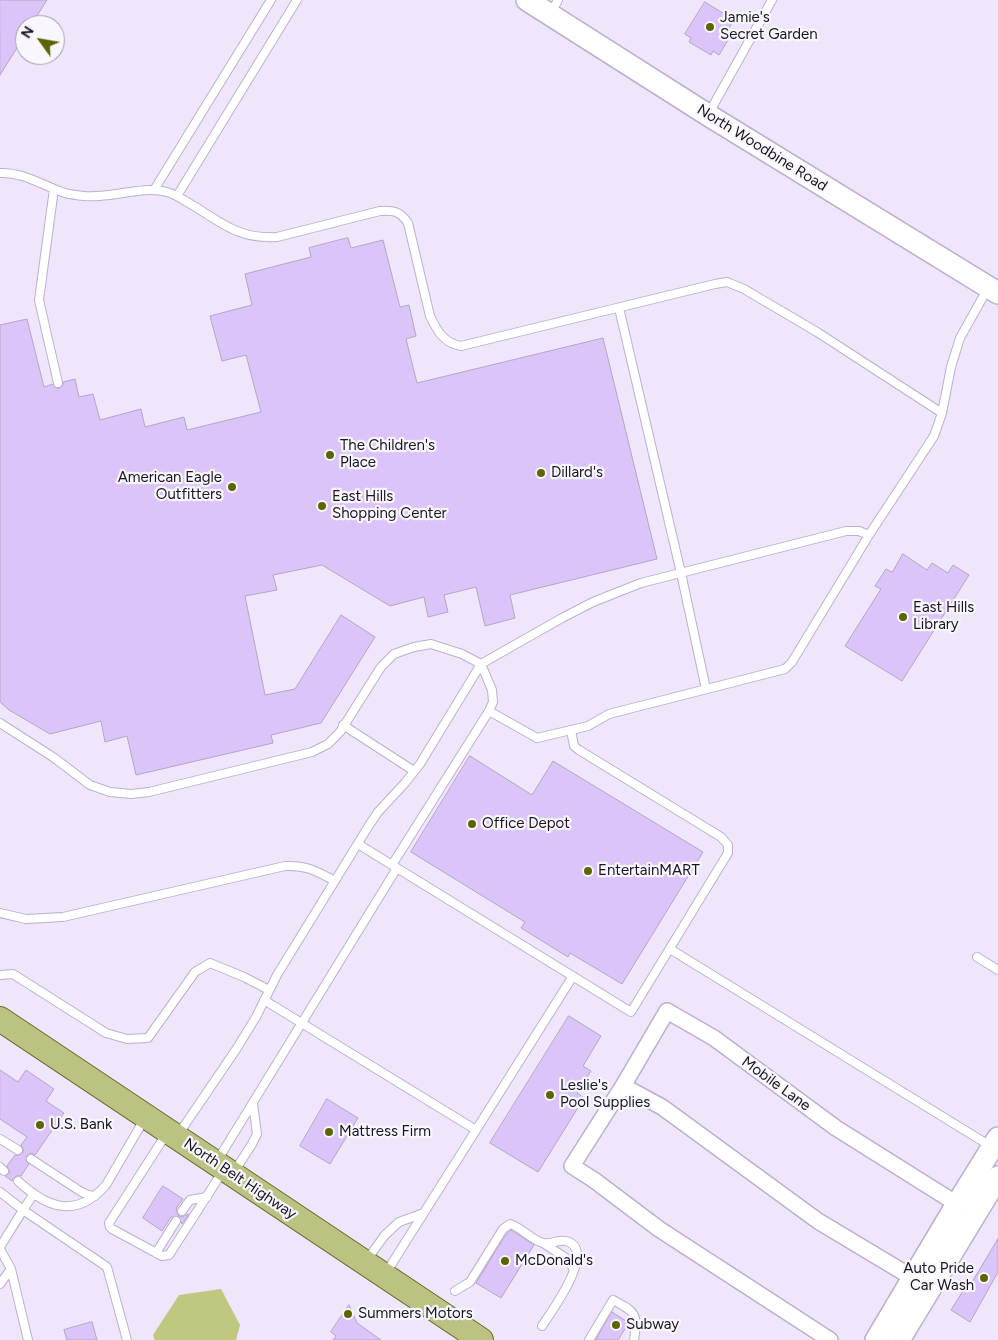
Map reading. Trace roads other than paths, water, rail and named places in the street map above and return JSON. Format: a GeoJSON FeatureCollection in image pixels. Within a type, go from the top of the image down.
{"type":"FeatureCollection","features":[{"type":"Feature","properties":{"kind":"main road","name":"North Woodbine Road"},"geometry":{"type":"LineString","coordinates":[[527,0],[554,7],[708,115],[993,290]]}},
{"type":"Feature","properties":{"kind":"main road","name":"North Belt Highway"},"geometry":{"type":"LineString","coordinates":[[0,1019],[365,1262],[477,1339]]}},
{"type":"Feature","properties":{"kind":"main road"},"geometry":{"type":"LineString","coordinates":[[876,1340],[957,1204],[996,1145]]}},
{"type":"Feature","properties":{"kind":"main road"},"geometry":{"type":"LineString","coordinates":[[899,1340],[998,1177]]}},
{"type":"Feature","properties":{"kind":"street","name":"Mobile Lane"},"geometry":{"type":"LineString","coordinates":[[830,1340],[659,1229],[594,1180],[572,1166],[623,1086],[667,1011],[714,1038],[836,1128],[957,1204]]}},
{"type":"Feature","properties":{"kind":"street"},"geometry":{"type":"LineString","coordinates":[[623,1086],[662,1107],[818,1221],[913,1278]]}},
{"type":"Feature","properties":{"kind":"lane"},"geometry":{"type":"LineString","coordinates":[[154,190],[271,0]]}},
{"type":"Feature","properties":{"kind":"lane"},"geometry":{"type":"LineString","coordinates":[[177,196],[297,0]]}},
{"type":"Feature","properties":{"kind":"lane"},"geometry":{"type":"LineString","coordinates":[[708,115],[772,0]]}},
{"type":"Feature","properties":{"kind":"lane"},"geometry":{"type":"LineString","coordinates":[[0,173],[19,175],[66,194],[87,196],[154,190],[167,192],[241,234],[260,238],[277,237],[392,210],[402,214],[408,223],[430,316],[435,328],[442,337],[452,344],[462,346],[727,282],[744,289],[817,332],[942,413]]}},
{"type":"Feature","properties":{"kind":"lane"},"geometry":{"type":"LineString","coordinates":[[54,189],[40,300],[58,383]]}},
{"type":"Feature","properties":{"kind":"lane"},"geometry":{"type":"LineString","coordinates":[[489,711],[537,738],[588,726],[609,714],[785,668],[792,662],[869,535],[934,436],[942,413],[951,367],[960,338],[993,290]]}},
{"type":"Feature","properties":{"kind":"lane"},"geometry":{"type":"LineString","coordinates":[[619,308],[706,689]]}},
{"type":"Feature","properties":{"kind":"lane"},"geometry":{"type":"LineString","coordinates":[[0,723],[53,757],[90,785],[110,792],[131,794],[149,792],[312,752],[328,744],[344,725],[381,667],[394,654],[414,647],[431,644],[462,654],[481,664],[492,690],[492,702],[489,711],[253,1104],[224,1168],[169,1255],[164,1257],[112,1229],[109,1223],[237,1048],[277,975],[378,812],[414,771],[481,664],[593,602],[641,583],[846,531],[859,531],[869,535]]}},
{"type":"Feature","properties":{"kind":"lane"},"geometry":{"type":"LineString","coordinates":[[344,725],[414,771]]}},
{"type":"Feature","properties":{"kind":"lane"},"geometry":{"type":"LineString","coordinates":[[358,844],[631,1012],[728,853],[728,845],[721,837],[579,750],[574,746],[571,730]]}},
{"type":"Feature","properties":{"kind":"lane"},"geometry":{"type":"LineString","coordinates":[[0,914],[26,919],[63,918],[286,866],[300,865],[311,868],[335,881]]}},
{"type":"Feature","properties":{"kind":"lane"},"geometry":{"type":"LineString","coordinates":[[670,948],[996,1145]]}},
{"type":"Feature","properties":{"kind":"lane"},"geometry":{"type":"LineString","coordinates":[[977,957],[998,970]]}},
{"type":"Feature","properties":{"kind":"lane"},"geometry":{"type":"LineString","coordinates":[[0,976],[13,974],[106,1033],[126,1039],[148,1038],[195,972],[210,963],[269,990]]}},
{"type":"Feature","properties":{"kind":"lane"},"geometry":{"type":"LineString","coordinates":[[385,1276],[573,976]]}},
{"type":"Feature","properties":{"kind":"lane"},"geometry":{"type":"LineString","coordinates":[[264,1000],[476,1130]]}},
{"type":"Feature","properties":{"kind":"lane"},"geometry":{"type":"LineString","coordinates":[[224,1168],[252,1144],[257,1134],[253,1104]]}},
{"type":"Feature","properties":{"kind":"lane"},"geometry":{"type":"LineString","coordinates":[[18,1180],[33,1195],[42,1200],[66,1207],[82,1205],[106,1185],[146,1116]]}},
{"type":"Feature","properties":{"kind":"lane"},"geometry":{"type":"LineString","coordinates":[[0,1138],[18,1150]]}},
{"type":"Feature","properties":{"kind":"lane"},"geometry":{"type":"LineString","coordinates":[[31,1159],[80,1191],[95,1196]]}},
{"type":"Feature","properties":{"kind":"lane"},"geometry":{"type":"LineString","coordinates":[[0,1192],[106,1267],[127,1340]]}},
{"type":"Feature","properties":{"kind":"lane"},"geometry":{"type":"LineString","coordinates":[[28,1340],[10,1269],[0,1248],[33,1195]]}},
{"type":"Feature","properties":{"kind":"lane"},"geometry":{"type":"LineString","coordinates":[[182,1212],[190,1200],[207,1196]]}},
{"type":"Feature","properties":{"kind":"lane"},"geometry":{"type":"LineString","coordinates":[[365,1262],[385,1235],[399,1222],[424,1213]]}},
{"type":"Feature","properties":{"kind":"lane"},"geometry":{"type":"LineString","coordinates":[[156,1253],[176,1221]]}},
{"type":"Feature","properties":{"kind":"lane"},"geometry":{"type":"LineString","coordinates":[[455,1291],[470,1282],[503,1230],[510,1224],[569,1260],[574,1270]]}},
{"type":"Feature","properties":{"kind":"lane"},"geometry":{"type":"LineString","coordinates":[[542,1326],[577,1264],[577,1251],[572,1244],[565,1240],[543,1243]]}},
{"type":"Feature","properties":{"kind":"lane"},"geometry":{"type":"LineString","coordinates":[[0,1284],[10,1269]]}},
{"type":"Feature","properties":{"kind":"lane"},"geometry":{"type":"LineString","coordinates":[[589,1340],[612,1300],[632,1311],[637,1322],[634,1340]]}},
{"type":"Feature","properties":{"kind":"place","name":"Jamie's Secret Garden"},"geometry":{"type":"Point","coordinates":[710,27]}},
{"type":"Feature","properties":{"kind":"place","name":"The Children's Place"},"geometry":{"type":"Point","coordinates":[330,455]}},
{"type":"Feature","properties":{"kind":"place","name":"Dillard's"},"geometry":{"type":"Point","coordinates":[541,473]}},
{"type":"Feature","properties":{"kind":"place","name":"American Eagle Outfitters"},"geometry":{"type":"Point","coordinates":[232,487]}},
{"type":"Feature","properties":{"kind":"place","name":"East Hills Shopping Center"},"geometry":{"type":"Point","coordinates":[322,506]}},
{"type":"Feature","properties":{"kind":"place","name":"East Hills Library"},"geometry":{"type":"Point","coordinates":[903,617]}},
{"type":"Feature","properties":{"kind":"place","name":"Office Depot"},"geometry":{"type":"Point","coordinates":[472,824]}},
{"type":"Feature","properties":{"kind":"place","name":"EntertainMART"},"geometry":{"type":"Point","coordinates":[588,871]}},
{"type":"Feature","properties":{"kind":"place","name":"Leslie's Pool Supplies"},"geometry":{"type":"Point","coordinates":[550,1095]}},
{"type":"Feature","properties":{"kind":"place","name":"U.S. Bank"},"geometry":{"type":"Point","coordinates":[40,1125]}},
{"type":"Feature","properties":{"kind":"place","name":"Mattress Firm"},"geometry":{"type":"Point","coordinates":[329,1132]}},
{"type":"Feature","properties":{"kind":"place","name":"McDonald's"},"geometry":{"type":"Point","coordinates":[505,1261]}},
{"type":"Feature","properties":{"kind":"place","name":"Auto Pride Car Wash"},"geometry":{"type":"Point","coordinates":[984,1278]}},
{"type":"Feature","properties":{"kind":"place","name":"Summers Motors"},"geometry":{"type":"Point","coordinates":[348,1314]}},
{"type":"Feature","properties":{"kind":"place","name":"Subway"},"geometry":{"type":"Point","coordinates":[616,1325]}}]}
